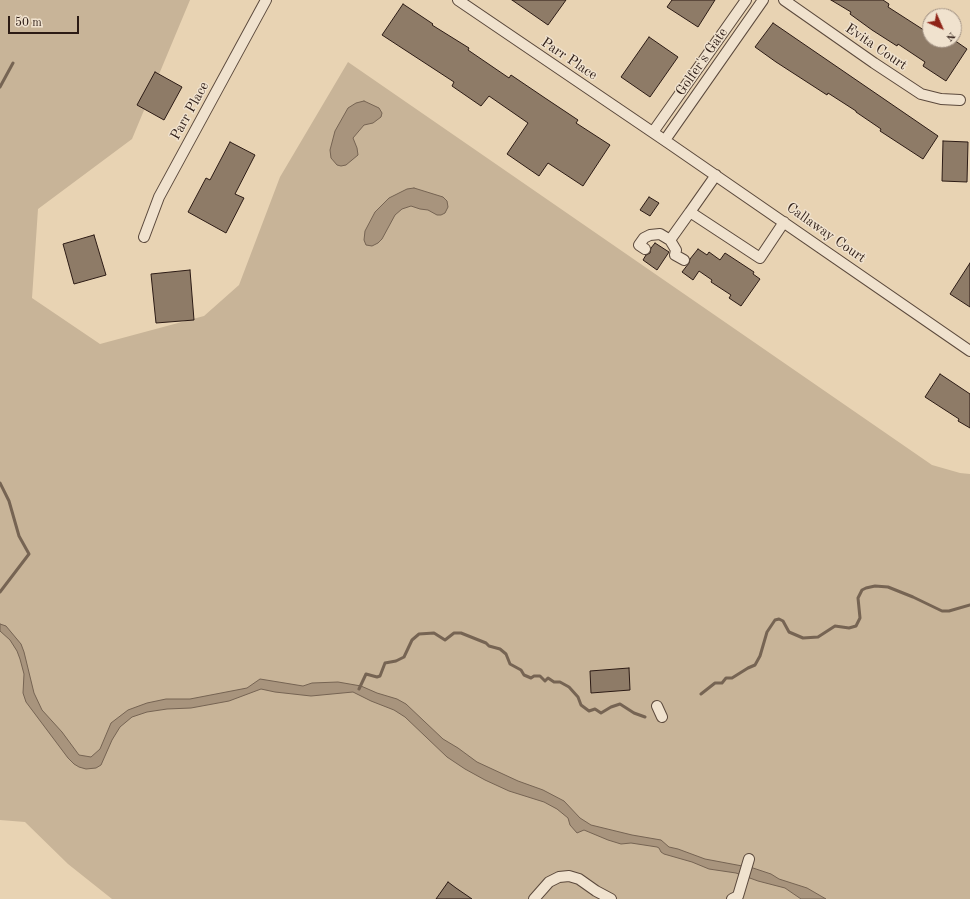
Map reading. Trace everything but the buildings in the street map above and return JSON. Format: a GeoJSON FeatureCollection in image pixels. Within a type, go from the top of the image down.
{"type":"FeatureCollection","features":[{"type":"Feature","properties":{"kind":"street","name":"Parr Place"},"geometry":{"type":"LineString","coordinates":[[144,237],[159,197],[266,0]]}},
{"type":"Feature","properties":{"kind":"street","name":"Parr Place"},"geometry":{"type":"LineString","coordinates":[[458,0],[665,140]]}},
{"type":"Feature","properties":{"kind":"street","name":"Golfer's Gate"},"geometry":{"type":"LineString","coordinates":[[653,132],[746,0]]}},
{"type":"Feature","properties":{"kind":"street","name":"Golfer's Gate"},"geometry":{"type":"LineString","coordinates":[[665,140],[763,0]]}},
{"type":"Feature","properties":{"kind":"street","name":"Evita Court"},"geometry":{"type":"LineString","coordinates":[[784,0],[921,94],[941,99],[960,100]]}},
{"type":"Feature","properties":{"kind":"street","name":"Callaway Court"},"geometry":{"type":"LineString","coordinates":[[665,140],[970,351]]}},
{"type":"Feature","properties":{"kind":"street"},"geometry":{"type":"LineString","coordinates":[[670,240],[716,175]]}},
{"type":"Feature","properties":{"kind":"street"},"geometry":{"type":"LineString","coordinates":[[690,212],[760,258],[784,222]]}},
{"type":"Feature","properties":{"kind":"street"},"geometry":{"type":"LineString","coordinates":[[645,250],[639,245],[644,238],[650,235],[660,234],[670,240],[676,250],[675,255],[684,260]]}},
{"type":"Feature","properties":{"kind":"street"},"geometry":{"type":"LineString","coordinates":[[657,706],[662,717]]}},
{"type":"Feature","properties":{"kind":"street"},"geometry":{"type":"LineString","coordinates":[[732,899],[738,896],[750,860]]}},
{"type":"Feature","properties":{"kind":"street"},"geometry":{"type":"LineString","coordinates":[[534,899],[549,882],[559,877],[569,876],[612,899]]}},
{"type":"Feature","properties":{"kind":"shaded area"},"geometry":{"type":"Polygon","coordinates":[[[0,0],[190,0],[132,139],[38,209],[32,298],[100,344],[204,316],[239,285],[280,177],[348,62],[932,465],[960,473],[970,474],[970,899],[112,899],[68,864],[25,822],[0,820],[0,0]]]}},
{"type":"Feature","properties":{"kind":"shaded area"},"geometry":{"type":"Polygon","coordinates":[[[364,101],[379,108],[382,113],[381,117],[373,123],[364,125],[353,138],[358,155],[346,165],[337,165],[331,158],[330,150],[335,131],[348,108],[356,103],[364,101]]]}},
{"type":"Feature","properties":{"kind":"shaded area"},"geometry":{"type":"Polygon","coordinates":[[[414,188],[443,197],[447,201],[448,207],[445,213],[437,215],[428,210],[411,206],[402,209],[395,215],[382,239],[378,243],[372,246],[366,245],[364,240],[365,231],[375,212],[389,198],[407,189],[414,188]]]}},
{"type":"Feature","properties":{"kind":"shaded area"},"geometry":{"type":"Polygon","coordinates":[[[0,624],[6,626],[21,644],[34,693],[42,710],[62,732],[79,755],[91,757],[100,749],[111,723],[128,710],[147,703],[166,699],[190,699],[247,688],[260,679],[303,686],[312,683],[338,682],[361,686],[397,699],[406,704],[443,739],[477,762],[518,781],[543,790],[564,801],[580,818],[591,825],[661,840],[669,847],[705,859],[753,868],[771,874],[779,879],[807,888],[826,899],[801,899],[785,888],[758,881],[736,873],[709,869],[692,862],[664,854],[657,847],[631,843],[621,844],[584,830],[577,833],[570,825],[568,818],[557,809],[544,802],[509,791],[465,769],[447,757],[405,717],[394,710],[353,692],[311,696],[261,689],[229,701],[191,708],[147,712],[132,717],[120,727],[112,740],[101,765],[96,768],[86,769],[79,767],[68,758],[26,702],[23,693],[24,674],[20,659],[10,640],[0,631],[0,624]]]}},
{"type":"Feature","properties":{"kind":"waterway"},"geometry":{"type":"LineString","coordinates":[[0,87],[13,63]]}},
{"type":"Feature","properties":{"kind":"waterway"},"geometry":{"type":"LineString","coordinates":[[0,483],[9,501],[19,536],[29,554],[0,592]]}},
{"type":"Feature","properties":{"kind":"waterway"},"geometry":{"type":"LineString","coordinates":[[701,694],[715,683],[722,683],[726,678],[732,678],[755,665],[760,656],[767,632],[775,620],[779,619],[783,621],[789,632],[803,638],[818,637],[835,626],[849,628],[856,626],[860,618],[858,598],[862,590],[866,588],[875,586],[888,587],[942,611],[949,611],[970,605]]}},
{"type":"Feature","properties":{"kind":"waterway"},"geometry":{"type":"LineString","coordinates":[[359,689],[366,674],[377,677],[380,676],[385,663],[396,661],[404,657],[412,640],[419,634],[434,633],[445,640],[454,633],[461,633],[486,643],[489,646],[500,649],[506,654],[510,664],[521,670],[524,675],[531,678],[534,676],[540,676],[545,681],[548,678],[554,682],[560,682],[569,687],[578,697],[581,705],[589,711],[595,709],[601,713],[620,704],[634,713],[645,717]]}}]}
